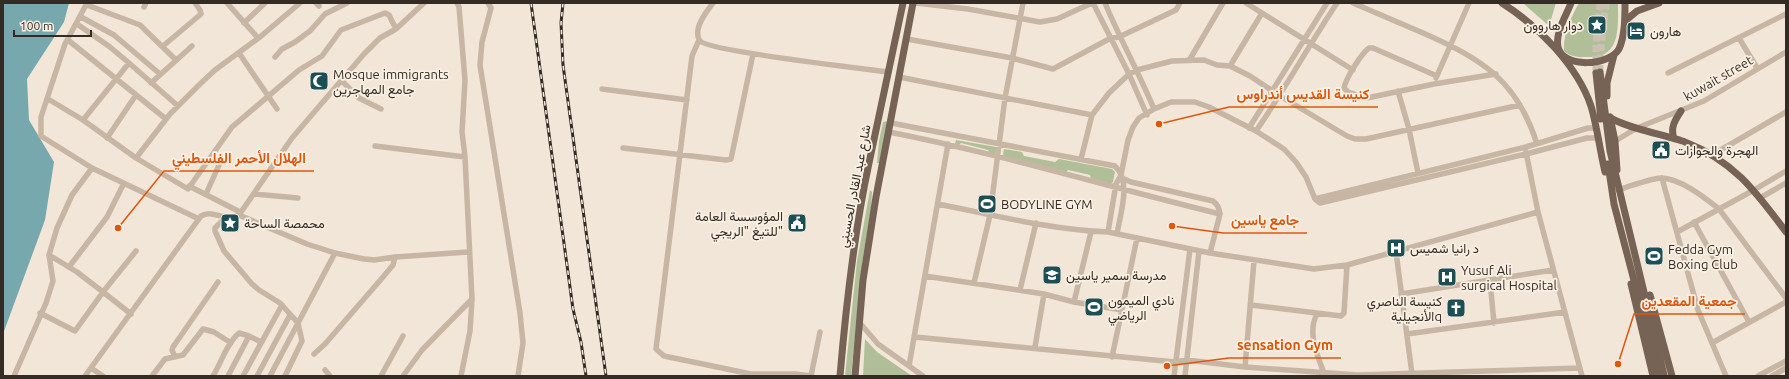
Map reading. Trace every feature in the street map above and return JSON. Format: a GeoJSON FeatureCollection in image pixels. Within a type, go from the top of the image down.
{"type":"FeatureCollection","features":[{"type":"Feature","properties":{"kind":"main road","name":"شارع عبد القادر الحسيني"},"geometry":{"type":"LineString","coordinates":[[840,376],[848,292],[865,181],[903,3]]}},
{"type":"Feature","properties":{"kind":"main road","name":"شارع عبد القادر الحسيني"},"geometry":{"type":"LineString","coordinates":[[855,376],[863,280],[882,166],[915,3]]}},
{"type":"Feature","properties":{"kind":"main road"},"geometry":{"type":"LineString","coordinates":[[1502,3],[1524,19],[1562,56],[1578,76],[1590,105],[1610,193],[1632,272],[1668,376]]}},
{"type":"Feature","properties":{"kind":"main road"},"geometry":{"type":"LineString","coordinates":[[1571,3],[1561,28],[1558,46],[1562,56],[1574,61],[1607,60],[1614,55],[1619,48],[1624,21],[1625,3]]}},
{"type":"Feature","properties":{"kind":"main road"},"geometry":{"type":"LineString","coordinates":[[1624,21],[1637,11],[1659,3]]}},
{"type":"Feature","properties":{"kind":"main road"},"geometry":{"type":"LineString","coordinates":[[1614,55],[1607,89],[1610,117],[1615,141],[1618,190]]}},
{"type":"Feature","properties":{"kind":"main road"},"geometry":{"type":"LineString","coordinates":[[1614,204],[1604,139],[1598,72],[1606,130],[1618,190],[1668,376]]}},
{"type":"Feature","properties":{"kind":"main road"},"geometry":{"type":"LineString","coordinates":[[1674,138],[1672,134],[1673,123],[1681,111]]}},
{"type":"Feature","properties":{"kind":"main road"},"geometry":{"type":"LineString","coordinates":[[1610,117],[1625,125],[1674,138],[1712,155],[1724,163],[1754,190],[1786,232]]}},
{"type":"Feature","properties":{"kind":"main road"},"geometry":{"type":"LineString","coordinates":[[869,164],[875,167],[882,166]]}},
{"type":"Feature","properties":{"kind":"main road"},"geometry":{"type":"LineString","coordinates":[[865,181],[872,180],[879,185]]}},
{"type":"Feature","properties":{"kind":"main road"},"geometry":{"type":"LineString","coordinates":[[1636,259],[1645,278],[1668,366],[1668,376]]}},
{"type":"Feature","properties":{"kind":"main road"},"geometry":{"type":"LineString","coordinates":[[1632,272],[1633,296],[1651,374]]}},
{"type":"Feature","properties":{"kind":"main road"},"geometry":{"type":"LineString","coordinates":[[1668,366],[1676,376]]}},
{"type":"Feature","properties":{"kind":"street"},"geometry":{"type":"LineString","coordinates":[[163,46],[201,14],[195,3]]}},
{"type":"Feature","properties":{"kind":"street"},"geometry":{"type":"LineString","coordinates":[[227,3],[258,38]]}},
{"type":"Feature","properties":{"kind":"street"},"geometry":{"type":"LineString","coordinates":[[244,23],[265,3]]}},
{"type":"Feature","properties":{"kind":"street"},"geometry":{"type":"LineString","coordinates":[[136,158],[166,119],[215,70],[258,38],[300,3]]}},
{"type":"Feature","properties":{"kind":"street"},"geometry":{"type":"LineString","coordinates":[[275,56],[284,48],[310,31],[325,14],[347,3]]}},
{"type":"Feature","properties":{"kind":"street"},"geometry":{"type":"LineString","coordinates":[[285,376],[302,341],[298,323],[282,305],[259,290],[224,251],[215,228],[225,218],[240,214],[292,138],[341,80],[380,38],[396,29],[424,3]]}},
{"type":"Feature","properties":{"kind":"street"},"geometry":{"type":"LineString","coordinates":[[457,3],[459,7],[465,80],[462,132],[465,157],[468,252],[472,299],[470,331],[461,376]]}},
{"type":"Feature","properties":{"kind":"street"},"geometry":{"type":"LineString","coordinates":[[488,3],[491,8],[482,42],[480,65],[520,313],[523,342],[518,376]]}},
{"type":"Feature","properties":{"kind":"street"},"geometry":{"type":"LineString","coordinates":[[713,3],[698,28],[699,40],[692,56],[656,349],[664,356],[753,375],[795,374],[812,376],[820,332]]}},
{"type":"Feature","properties":{"kind":"street"},"geometry":{"type":"LineString","coordinates":[[915,3],[968,6],[1036,21],[1049,21],[1093,3],[1129,74],[1147,115]]}},
{"type":"Feature","properties":{"kind":"street"},"geometry":{"type":"LineString","coordinates":[[974,283],[990,215],[1005,98],[1023,3]]}},
{"type":"Feature","properties":{"kind":"street"},"geometry":{"type":"LineString","coordinates":[[1105,3],[1119,37],[1137,70],[1154,109]]}},
{"type":"Feature","properties":{"kind":"street"},"geometry":{"type":"LineString","coordinates":[[907,39],[1012,58],[1053,69],[1111,38],[1119,37],[1176,10],[1180,3]]}},
{"type":"Feature","properties":{"kind":"street"},"geometry":{"type":"LineString","coordinates":[[1190,59],[1224,3]]}},
{"type":"Feature","properties":{"kind":"street"},"geometry":{"type":"LineString","coordinates":[[1246,3],[1353,70]]}},
{"type":"Feature","properties":{"kind":"street"},"geometry":{"type":"LineString","coordinates":[[1249,128],[1303,38],[1327,3]]}},
{"type":"Feature","properties":{"kind":"street"},"geometry":{"type":"LineString","coordinates":[[1256,131],[1280,96],[1310,42],[1337,3]]}},
{"type":"Feature","properties":{"kind":"street"},"geometry":{"type":"LineString","coordinates":[[1353,3],[1450,45],[1474,58],[1496,74],[1520,105],[1531,126],[1537,144]]}},
{"type":"Feature","properties":{"kind":"street"},"geometry":{"type":"LineString","coordinates":[[1434,84],[1469,3]]}},
{"type":"Feature","properties":{"kind":"street"},"geometry":{"type":"LineString","coordinates":[[176,60],[140,25],[87,4],[68,40],[41,117],[41,136],[92,168],[199,219]]}},
{"type":"Feature","properties":{"kind":"street"},"geometry":{"type":"LineString","coordinates":[[48,99],[83,120],[136,158],[188,189],[232,127],[299,70],[322,56],[341,30],[386,13],[389,15],[396,29]]}},
{"type":"Feature","properties":{"kind":"street"},"geometry":{"type":"LineString","coordinates":[[1230,66],[1262,13]]}},
{"type":"Feature","properties":{"kind":"street"},"geometry":{"type":"LineString","coordinates":[[1668,73],[1786,14]]}},
{"type":"Feature","properties":{"kind":"street"},"geometry":{"type":"LineString","coordinates":[[81,17],[114,35],[160,74]]}},
{"type":"Feature","properties":{"kind":"street"},"geometry":{"type":"LineString","coordinates":[[77,24],[129,63],[178,106]]}},
{"type":"Feature","properties":{"kind":"street"},"geometry":{"type":"LineString","coordinates":[[1739,38],[1757,68]]}},
{"type":"Feature","properties":{"kind":"street"},"geometry":{"type":"LineString","coordinates":[[68,40],[166,119]]}},
{"type":"Feature","properties":{"kind":"street"},"geometry":{"type":"LineString","coordinates":[[699,40],[705,45],[753,54],[889,72]]}},
{"type":"Feature","properties":{"kind":"street"},"geometry":{"type":"LineString","coordinates":[[151,83],[192,46]]}},
{"type":"Feature","properties":{"kind":"street"},"geometry":{"type":"LineString","coordinates":[[1437,76],[1373,48],[1367,50],[1345,82],[1344,88],[1348,92],[1367,98],[1434,84],[1496,74]]}},
{"type":"Feature","properties":{"kind":"street","name":"kuwait street"},"geometry":{"type":"LineString","coordinates":[[1615,141],[1638,128],[1704,101],[1786,52]]}},
{"type":"Feature","properties":{"kind":"street"},"geometry":{"type":"LineString","coordinates":[[238,53],[277,109]]}},
{"type":"Feature","properties":{"kind":"street"},"geometry":{"type":"LineString","coordinates":[[623,148],[726,160],[732,157],[753,54]]}},
{"type":"Feature","properties":{"kind":"street"},"geometry":{"type":"LineString","coordinates":[[1081,159],[1092,115],[1108,93],[1129,74],[1137,70],[1172,61],[1190,59],[1204,60],[1216,65],[1230,66],[1250,76],[1280,96],[1355,139],[1366,139],[1520,105]]}},
{"type":"Feature","properties":{"kind":"street"},"geometry":{"type":"LineString","coordinates":[[83,120],[129,63]]}},
{"type":"Feature","properties":{"kind":"street"},"geometry":{"type":"LineString","coordinates":[[899,77],[1092,115]]}},
{"type":"Feature","properties":{"kind":"street"},"geometry":{"type":"LineString","coordinates":[[341,80],[359,98],[381,109]]}},
{"type":"Feature","properties":{"kind":"street"},"geometry":{"type":"LineString","coordinates":[[602,90],[687,100]]}},
{"type":"Feature","properties":{"kind":"street"},"geometry":{"type":"LineString","coordinates":[[1398,91],[1409,129],[1418,173]]}},
{"type":"Feature","properties":{"kind":"street"},"geometry":{"type":"LineString","coordinates":[[107,138],[136,95]]}},
{"type":"Feature","properties":{"kind":"street"},"geometry":{"type":"LineString","coordinates":[[1117,234],[1124,190],[1122,176],[1128,140],[1133,127],[1139,118],[1147,115],[1154,109],[1171,102],[1195,102],[1209,107],[1256,131],[1284,149],[1296,162],[1306,177],[1317,202],[1323,203],[1587,138],[1597,138]]}},
{"type":"Feature","properties":{"kind":"street"},"geometry":{"type":"LineString","coordinates":[[1712,155],[1786,112]]}},
{"type":"Feature","properties":{"kind":"street"},"geometry":{"type":"LineString","coordinates":[[891,122],[1113,165],[1122,176],[1131,182],[1213,201],[1219,208],[1220,214],[1210,253]]}},
{"type":"Feature","properties":{"kind":"street"},"geometry":{"type":"LineString","coordinates":[[1315,199],[1526,147],[1588,128],[1595,128]]}},
{"type":"Feature","properties":{"kind":"street"},"geometry":{"type":"LineString","coordinates":[[889,132],[998,155],[1124,190],[1220,214]]}},
{"type":"Feature","properties":{"kind":"street"},"geometry":{"type":"LineString","coordinates":[[908,366],[915,337],[948,144]]}},
{"type":"Feature","properties":{"kind":"street"},"geometry":{"type":"LineString","coordinates":[[375,146],[465,157]]}},
{"type":"Feature","properties":{"kind":"street"},"geometry":{"type":"LineString","coordinates":[[1526,147],[1526,154],[1538,212],[1582,376]]}},
{"type":"Feature","properties":{"kind":"street"},"geometry":{"type":"LineString","coordinates":[[206,194],[219,165]]}},
{"type":"Feature","properties":{"kind":"street"},"geometry":{"type":"LineString","coordinates":[[14,376],[40,313],[46,303],[53,281],[49,255],[57,228],[72,195],[92,168]]}},
{"type":"Feature","properties":{"kind":"street"},"geometry":{"type":"LineString","coordinates":[[1677,232],[1786,171]]}},
{"type":"Feature","properties":{"kind":"street"},"geometry":{"type":"LineString","coordinates":[[1108,232],[1115,187],[1122,176]]}},
{"type":"Feature","properties":{"kind":"street"},"geometry":{"type":"LineString","coordinates":[[1618,190],[1662,178],[1676,182],[1692,190],[1719,209],[1786,298]]}},
{"type":"Feature","properties":{"kind":"street"},"geometry":{"type":"LineString","coordinates":[[1662,178],[1698,310],[1726,376]]}},
{"type":"Feature","properties":{"kind":"street"},"geometry":{"type":"LineString","coordinates":[[69,267],[107,217],[124,183]]}},
{"type":"Feature","properties":{"kind":"street"},"geometry":{"type":"LineString","coordinates":[[1760,198],[1786,183]]}},
{"type":"Feature","properties":{"kind":"street"},"geometry":{"type":"LineString","coordinates":[[189,186],[240,214],[307,244],[335,253],[374,260],[395,257],[468,252]]}},
{"type":"Feature","properties":{"kind":"street"},"geometry":{"type":"LineString","coordinates":[[254,194],[298,198]]}},
{"type":"Feature","properties":{"kind":"street"},"geometry":{"type":"LineString","coordinates":[[938,204],[1036,223],[1091,232],[1108,232],[1254,261],[1314,269],[1347,265],[1538,212]]}},
{"type":"Feature","properties":{"kind":"street"},"geometry":{"type":"LineString","coordinates":[[85,376],[199,219],[207,213],[225,218]]}},
{"type":"Feature","properties":{"kind":"street"},"geometry":{"type":"LineString","coordinates":[[1694,222],[1749,322]]}},
{"type":"Feature","properties":{"kind":"street"},"geometry":{"type":"LineString","coordinates":[[1020,290],[1036,223]]}},
{"type":"Feature","properties":{"kind":"street"},"geometry":{"type":"LineString","coordinates":[[1074,302],[1091,232]]}},
{"type":"Feature","properties":{"kind":"street"},"geometry":{"type":"LineString","coordinates":[[1112,357],[1137,238]]}},
{"type":"Feature","properties":{"kind":"street"},"geometry":{"type":"LineString","coordinates":[[1174,376],[1190,249]]}},
{"type":"Feature","properties":{"kind":"street"},"geometry":{"type":"LineString","coordinates":[[40,313],[75,332],[103,292],[136,251]]}},
{"type":"Feature","properties":{"kind":"street"},"geometry":{"type":"LineString","coordinates":[[1185,376],[1199,251]]}},
{"type":"Feature","properties":{"kind":"street"},"geometry":{"type":"LineString","coordinates":[[1396,252],[1412,374]]}},
{"type":"Feature","properties":{"kind":"street"},"geometry":{"type":"LineString","coordinates":[[270,376],[335,253]]}},
{"type":"Feature","properties":{"kind":"street"},"geometry":{"type":"LineString","coordinates":[[49,255],[69,267],[131,314]]}},
{"type":"Feature","properties":{"kind":"street"},"geometry":{"type":"LineString","coordinates":[[314,354],[325,344],[383,277],[393,265],[395,257]]}},
{"type":"Feature","properties":{"kind":"street"},"geometry":{"type":"LineString","coordinates":[[1245,368],[1254,261]]}},
{"type":"Feature","properties":{"kind":"street"},"geometry":{"type":"LineString","coordinates":[[1251,306],[1341,316],[1344,313],[1347,265]]}},
{"type":"Feature","properties":{"kind":"street"},"geometry":{"type":"LineString","coordinates":[[1401,294],[1553,270]]}},
{"type":"Feature","properties":{"kind":"street"},"geometry":{"type":"LineString","coordinates":[[925,276],[1044,294],[1074,302],[1122,310]]}},
{"type":"Feature","properties":{"kind":"street"},"geometry":{"type":"LineString","coordinates":[[1490,281],[1494,323]]}},
{"type":"Feature","properties":{"kind":"street"},"geometry":{"type":"LineString","coordinates":[[175,356],[172,350],[173,347],[218,282]]}},
{"type":"Feature","properties":{"kind":"street"},"geometry":{"type":"LineString","coordinates":[[1035,347],[1044,294]]}},
{"type":"Feature","properties":{"kind":"street"},"geometry":{"type":"LineString","coordinates":[[403,376],[422,350],[472,299]]}},
{"type":"Feature","properties":{"kind":"street"},"geometry":{"type":"LineString","coordinates":[[1712,343],[1786,302]]}},
{"type":"Feature","properties":{"kind":"street"},"geometry":{"type":"LineString","coordinates":[[243,376],[282,305]]}},
{"type":"Feature","properties":{"kind":"street"},"geometry":{"type":"LineString","coordinates":[[1406,334],[1565,312]]}},
{"type":"Feature","properties":{"kind":"street"},"geometry":{"type":"LineString","coordinates":[[1317,314],[1314,320],[1314,340],[1324,373]]}},
{"type":"Feature","properties":{"kind":"street"},"geometry":{"type":"LineString","coordinates":[[257,376],[290,315]]}},
{"type":"Feature","properties":{"kind":"street"},"geometry":{"type":"LineString","coordinates":[[859,322],[878,344],[923,376]]}},
{"type":"Feature","properties":{"kind":"street"},"geometry":{"type":"LineString","coordinates":[[152,376],[162,362],[175,356],[183,355],[203,329],[214,332],[231,343]]}},
{"type":"Feature","properties":{"kind":"street"},"geometry":{"type":"LineString","coordinates":[[214,376],[231,343],[239,333],[261,342]]}},
{"type":"Feature","properties":{"kind":"street"},"geometry":{"type":"LineString","coordinates":[[228,376],[249,336]]}},
{"type":"Feature","properties":{"kind":"street"},"geometry":{"type":"LineString","coordinates":[[381,376],[403,336]]}},
{"type":"Feature","properties":{"kind":"street"},"geometry":{"type":"LineString","coordinates":[[915,337],[1035,347],[1112,357],[1175,362],[1187,360],[1245,368],[1358,375],[1580,368]]}},
{"type":"Feature","properties":{"kind":"street"},"geometry":{"type":"LineString","coordinates":[[1758,376],[1786,361]]}},
{"type":"Feature","properties":{"kind":"street"},"geometry":{"type":"LineString","coordinates":[[91,368],[103,376]]}},
{"type":"Feature","properties":{"kind":"street"},"geometry":{"type":"LineString","coordinates":[[1772,376],[1786,368]]}},
{"type":"Feature","properties":{"kind":"street"},"geometry":{"type":"LineString","coordinates":[[325,370],[330,376]]}},
{"type":"Feature","properties":{"kind":"green space"},"geometry":{"type":"Polygon","coordinates":[[[1523,3],[1556,3],[1549,26],[1523,3]]]}},
{"type":"Feature","properties":{"kind":"green space"},"geometry":{"type":"Polygon","coordinates":[[[1579,3],[1618,3],[1617,32],[1612,47],[1606,53],[1598,56],[1581,57],[1572,56],[1564,51],[1568,26],[1579,3]]]}},
{"type":"Feature","properties":{"kind":"green space"},"geometry":{"type":"Polygon","coordinates":[[[888,121],[879,163],[877,163],[879,141],[883,122],[888,121]]]}},
{"type":"Feature","properties":{"kind":"green space"},"geometry":{"type":"Polygon","coordinates":[[[956,140],[996,147],[996,152],[994,154],[990,153],[988,150],[961,143],[959,145],[955,144],[956,140]]]}},
{"type":"Feature","properties":{"kind":"green space"},"geometry":{"type":"Polygon","coordinates":[[[1004,149],[1022,152],[1024,156],[1055,162],[1059,159],[1112,169],[1115,172],[1113,182],[1110,184],[1091,179],[1090,175],[1068,170],[1065,173],[1004,157],[1004,149]]]}},
{"type":"Feature","properties":{"kind":"green space"},"geometry":{"type":"Polygon","coordinates":[[[870,190],[872,192],[871,211],[863,257],[851,376],[845,376],[857,261],[870,190]]]}},
{"type":"Feature","properties":{"kind":"green space"},"geometry":{"type":"Polygon","coordinates":[[[865,339],[877,352],[912,376],[863,376],[865,339]]]}},
{"type":"Feature","properties":{"kind":"water"},"geometry":{"type":"Polygon","coordinates":[[[3,3],[69,3],[64,22],[27,79],[29,120],[54,162],[45,220],[3,334],[3,3]]]}},
{"type":"Feature","properties":{"kind":"tunnel"},"geometry":{"type":"LineString","coordinates":[[1596,73],[1596,45],[1600,3]]}},
{"type":"Feature","properties":{"kind":"tunnel"},"geometry":{"type":"LineString","coordinates":[[1600,72],[1600,58],[1606,3]]}},
{"type":"Feature","properties":{"kind":"railway"},"geometry":{"type":"LineString","coordinates":[[531,3],[573,309],[581,342],[586,376]]}},
{"type":"Feature","properties":{"kind":"railway"},"geometry":{"type":"LineString","coordinates":[[563,3],[561,23],[563,65],[606,376]]}},
{"type":"Feature","properties":{"kind":"place","name":"دوار هاروون"},"geometry":{"type":"Point","coordinates":[1597,25]}},
{"type":"Feature","properties":{"kind":"place","name":"هارون"},"geometry":{"type":"Point","coordinates":[1636,31]}},
{"type":"Feature","properties":{"kind":"place","name":"Mosque immigrants جامع المهاجرين"},"geometry":{"type":"Point","coordinates":[319,81]}},
{"type":"Feature","properties":{"kind":"place","name":"كنيسة القديس أندراوس"},"geometry":{"type":"Point","coordinates":[1159,124]}},
{"type":"Feature","properties":{"kind":"place","name":"الهجرة والجوازات"},"geometry":{"type":"Point","coordinates":[1661,150]}},
{"type":"Feature","properties":{"kind":"place","name":"BODYLINE GYM"},"geometry":{"type":"Point","coordinates":[987,204]}},
{"type":"Feature","properties":{"kind":"place","name":"محمصة الساحة"},"geometry":{"type":"Point","coordinates":[230,223]}},
{"type":"Feature","properties":{"kind":"place","name":"المؤوسسة العامة للتيغ \"الريجي\""},"geometry":{"type":"Point","coordinates":[797,223]}},
{"type":"Feature","properties":{"kind":"place","name":"جامع ياسين"},"geometry":{"type":"Point","coordinates":[1172,226]}},
{"type":"Feature","properties":{"kind":"place","name":"الهلال الأحمر الفلسطيني"},"geometry":{"type":"Point","coordinates":[118,228]}},
{"type":"Feature","properties":{"kind":"place","name":"د رانيا شميس"},"geometry":{"type":"Point","coordinates":[1396,248]}},
{"type":"Feature","properties":{"kind":"place","name":"Fedda Gym Boxing Club"},"geometry":{"type":"Point","coordinates":[1654,256]}},
{"type":"Feature","properties":{"kind":"place","name":"مدرسة سمير ياسين"},"geometry":{"type":"Point","coordinates":[1052,275]}},
{"type":"Feature","properties":{"kind":"place","name":"Yusuf Ali surgical Hospital"},"geometry":{"type":"Point","coordinates":[1447,277]}},
{"type":"Feature","properties":{"kind":"place","name":"نادي الميمون الرياضي"},"geometry":{"type":"Point","coordinates":[1094,307]}},
{"type":"Feature","properties":{"kind":"place","name":"كنيسة الناصري الأنجيليةq"},"geometry":{"type":"Point","coordinates":[1456,308]}},
{"type":"Feature","properties":{"kind":"place","name":"جمعية المقعدين"},"geometry":{"type":"Point","coordinates":[1618,364]}},
{"type":"Feature","properties":{"kind":"place","name":"sensation Gym"},"geometry":{"type":"Point","coordinates":[1167,366]}}]}
